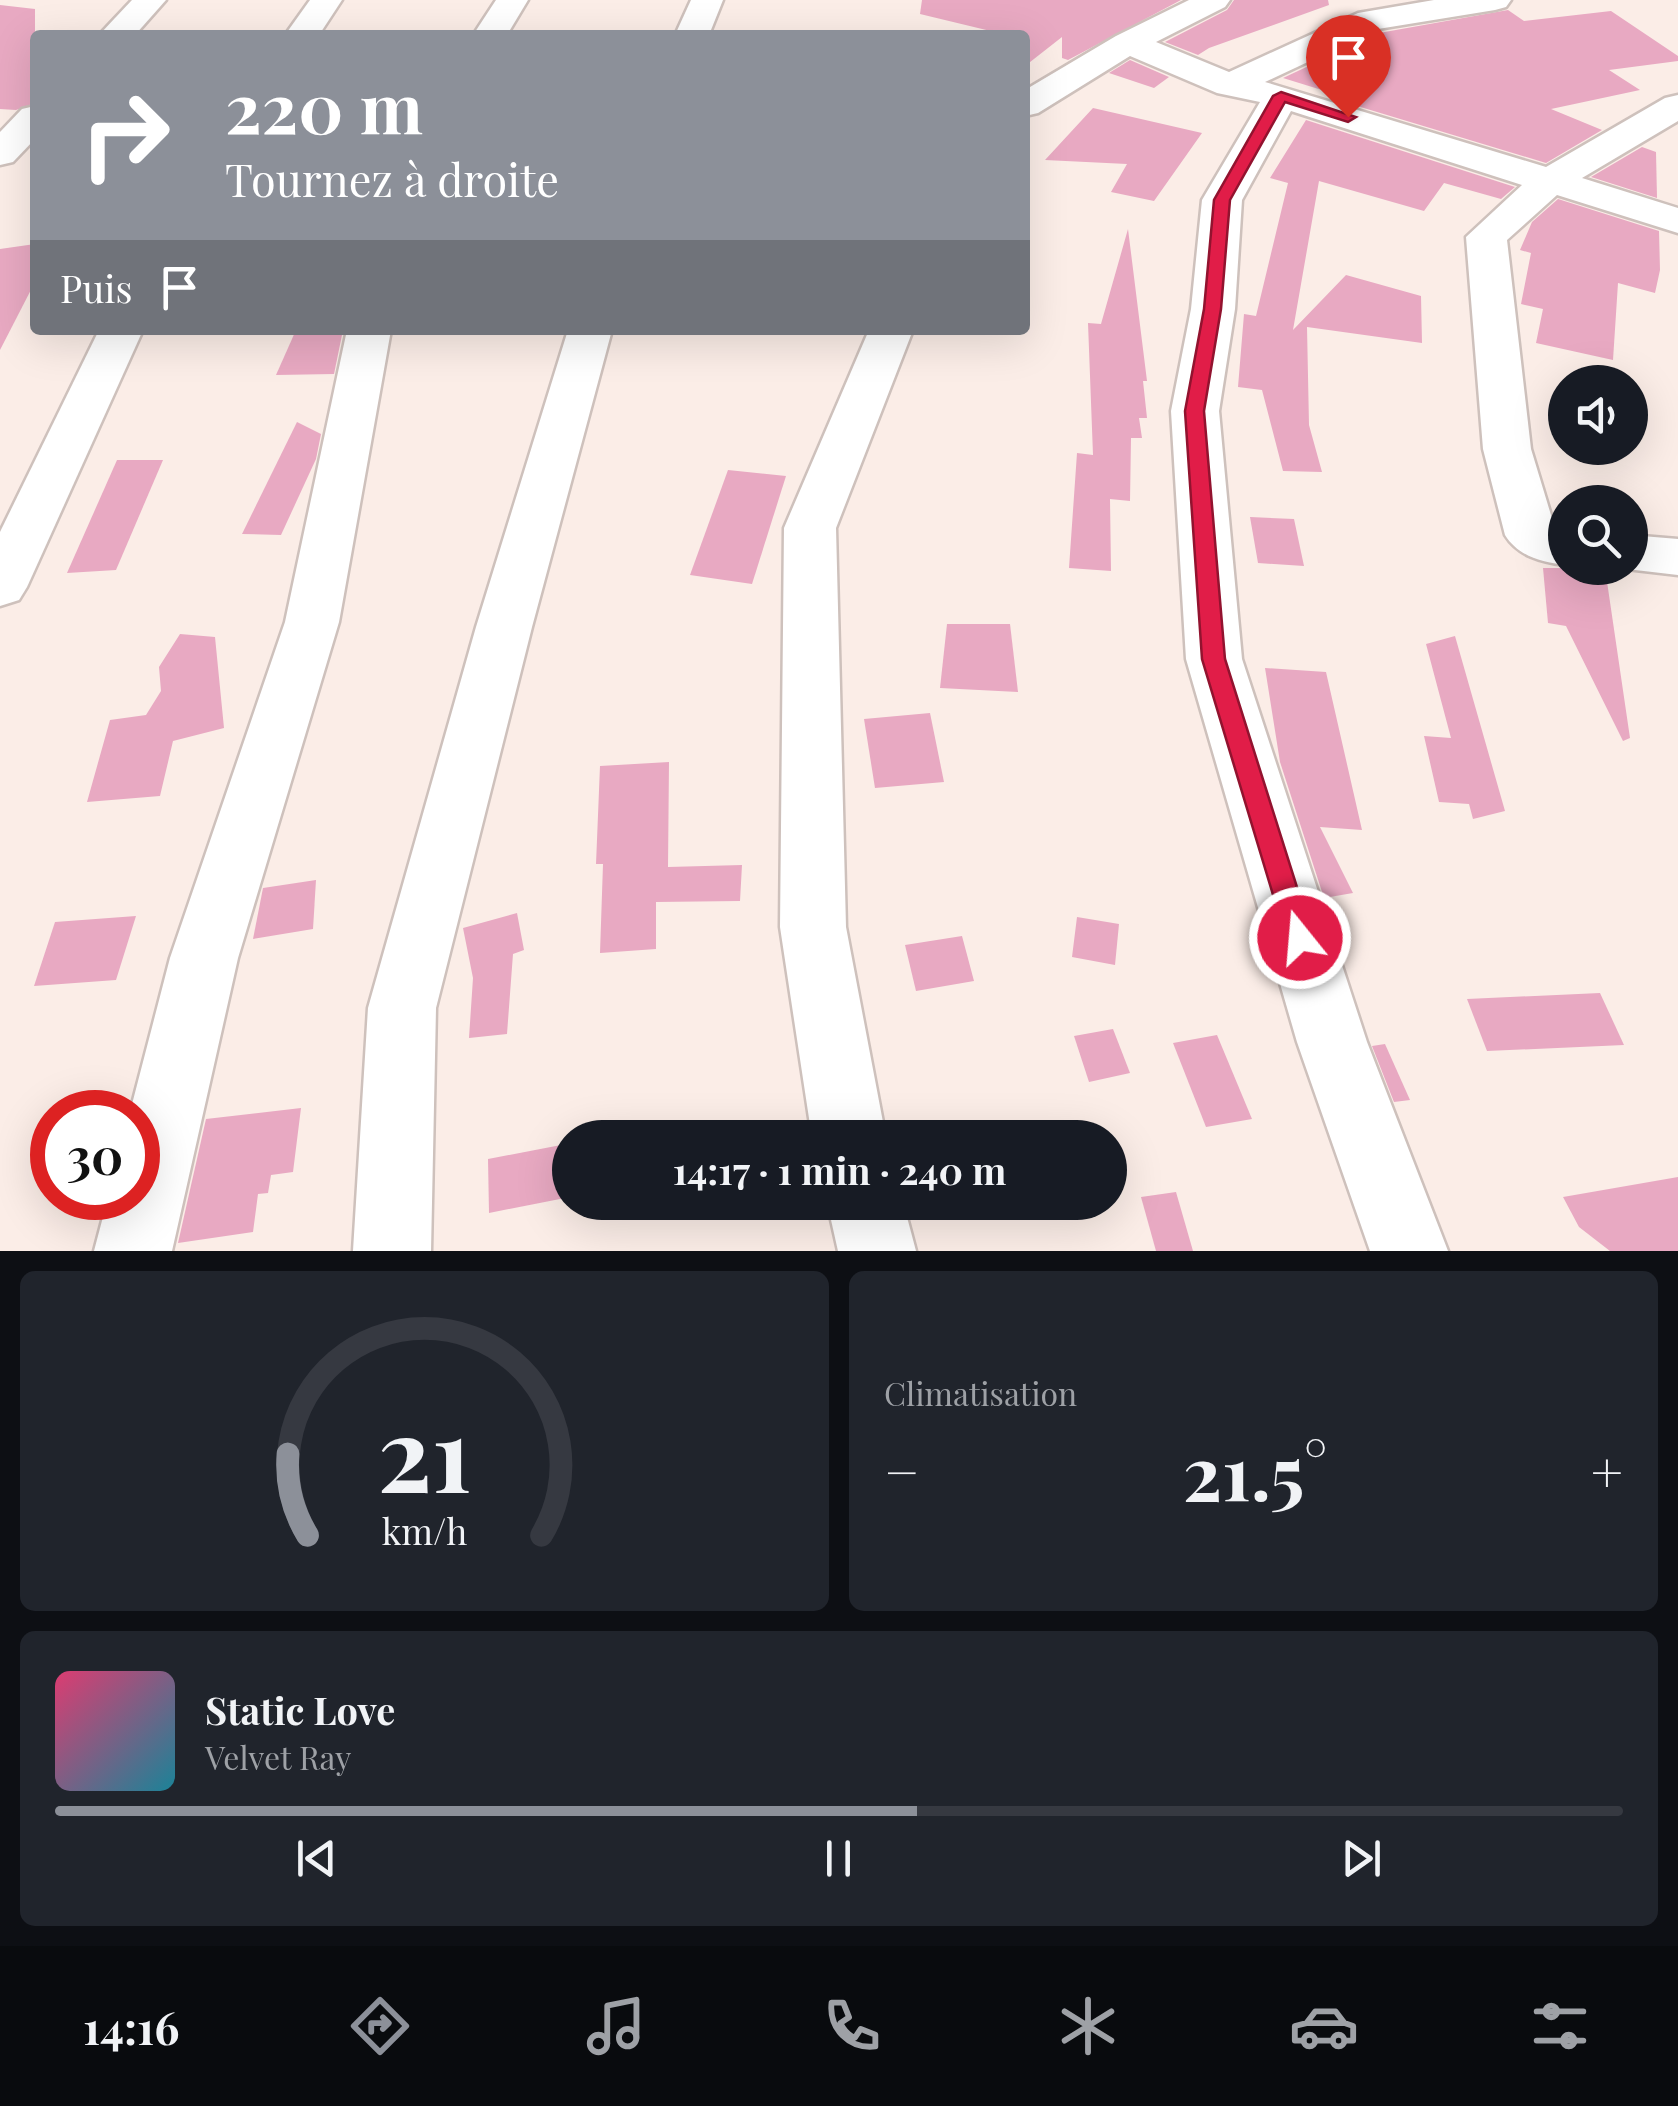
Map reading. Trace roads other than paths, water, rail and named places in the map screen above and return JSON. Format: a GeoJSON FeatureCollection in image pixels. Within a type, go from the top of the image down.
{"type":"FeatureCollection","features":[{"type":"Feature","properties":{"kind":"street"},"geometry":{"type":"LineString","coordinates":[[121,30],[150,0]]}},
{"type":"Feature","properties":{"kind":"street"},"geometry":{"type":"LineString","coordinates":[[305,30],[326,0]]}},
{"type":"Feature","properties":{"kind":"street"},"geometry":{"type":"LineString","coordinates":[[493,30],[512,0]]}},
{"type":"Feature","properties":{"kind":"street"},"geometry":{"type":"LineString","coordinates":[[694,30],[707,0]]}},
{"type":"Feature","properties":{"kind":"street"},"geometry":{"type":"LineString","coordinates":[[1030,102],[1128,42],[1214,0]]}},
{"type":"Feature","properties":{"kind":"street"},"geometry":{"type":"LineString","coordinates":[[1409,1251],[1332,1042],[1214,659],[1194,411],[1212,309],[1222,200],[1255,91],[1370,20],[1495,0]]}},
{"type":"Feature","properties":{"kind":"street"},"geometry":{"type":"LineString","coordinates":[[1128,42],[1255,91],[1678,221]]}},
{"type":"Feature","properties":{"kind":"street"},"geometry":{"type":"LineString","coordinates":[[1548,545],[1531,535],[1507,449],[1486,236],[1551,180],[1678,106]]}},
{"type":"Feature","properties":{"kind":"street"},"geometry":{"type":"LineString","coordinates":[[0,154],[30,123]]}},
{"type":"Feature","properties":{"kind":"street"},"geometry":{"type":"LineString","coordinates":[[0,587],[119,335]]}},
{"type":"Feature","properties":{"kind":"street"},"geometry":{"type":"LineString","coordinates":[[133,1251],[204,958],[312,622],[368,335]]}},
{"type":"Feature","properties":{"kind":"street"},"geometry":{"type":"LineString","coordinates":[[392,1251],[402,1008],[504,627],[589,335]]}},
{"type":"Feature","properties":{"kind":"street"},"geometry":{"type":"LineString","coordinates":[[844,1120],[813,927],[810,528],[889,335]]}},
{"type":"Feature","properties":{"kind":"street"},"geometry":{"type":"LineString","coordinates":[[869,1220],[877,1251]]}}]}
